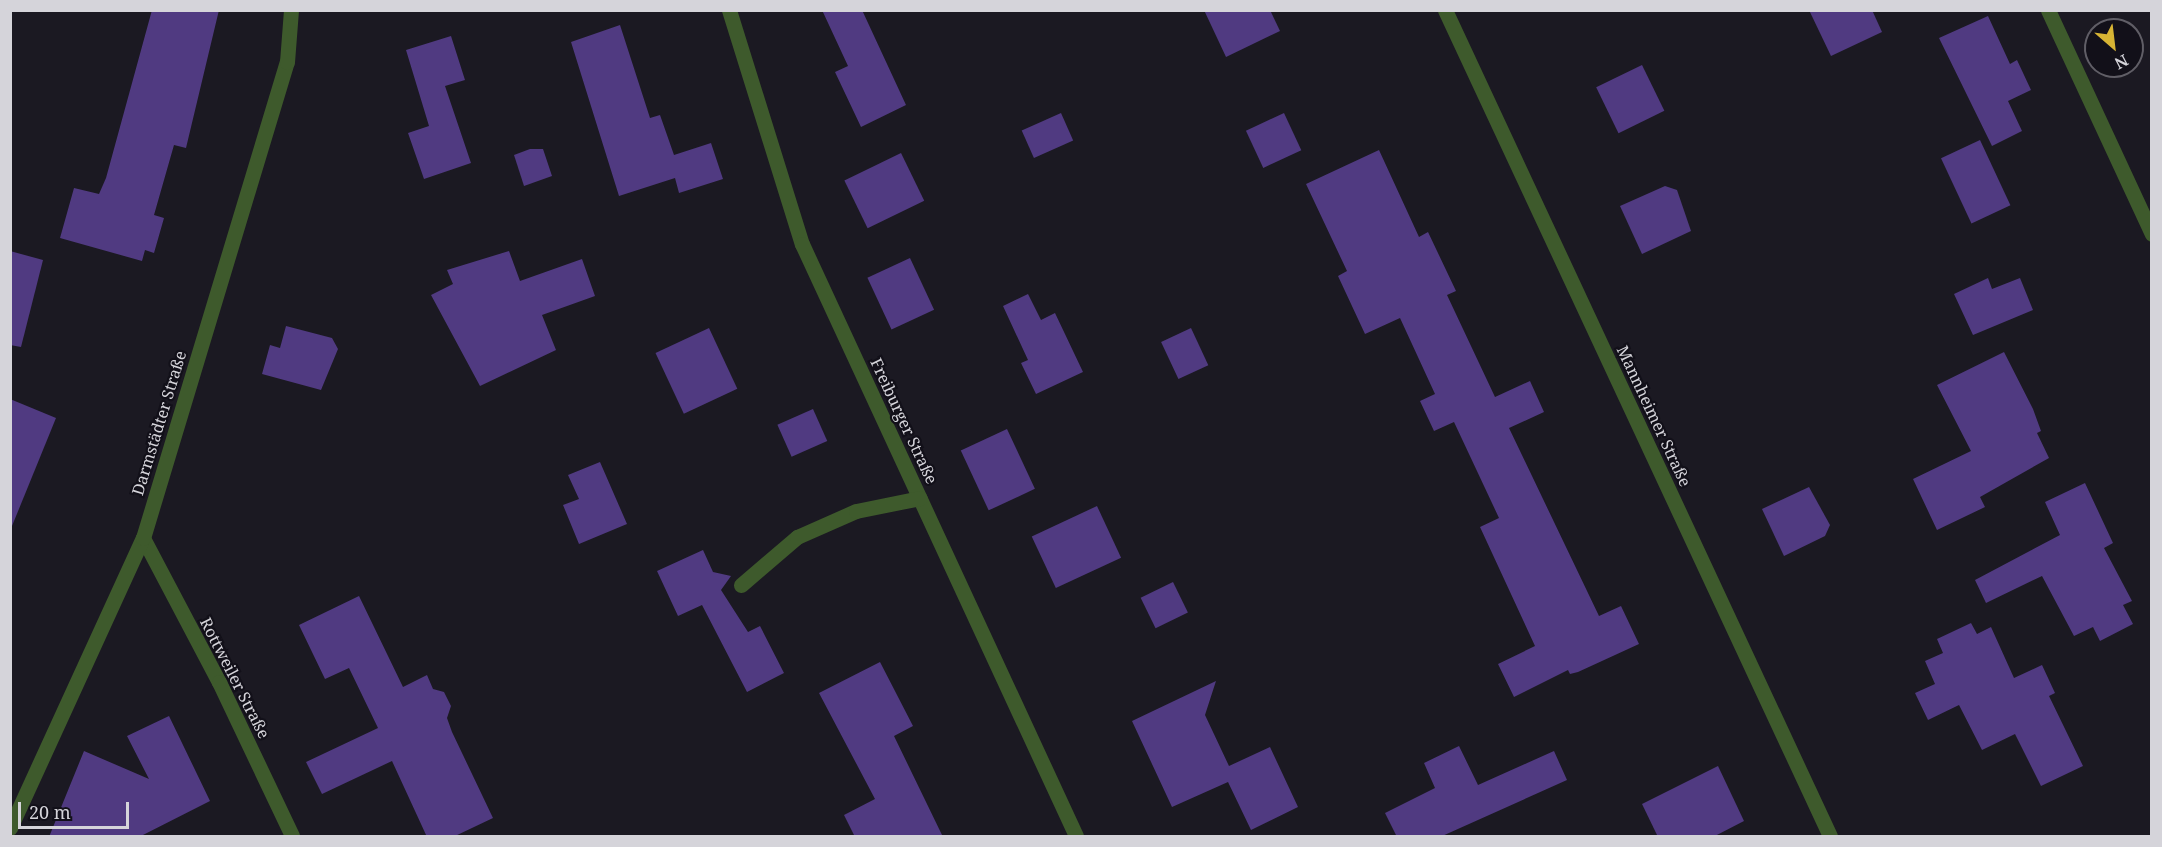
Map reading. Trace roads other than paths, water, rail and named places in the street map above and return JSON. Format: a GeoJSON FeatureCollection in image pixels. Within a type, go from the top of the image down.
{"type":"FeatureCollection","features":[{"type":"Feature","properties":{"kind":"street","name":"Darmstädter Straße"},"geometry":{"type":"LineString","coordinates":[[10,828],[142,538],[287,62],[291,10]]}},
{"type":"Feature","properties":{"kind":"street","name":"Freiburger Straße"},"geometry":{"type":"LineString","coordinates":[[729,10],[802,244],[1076,837]]}},
{"type":"Feature","properties":{"kind":"street","name":"Mannheimer Straße"},"geometry":{"type":"LineString","coordinates":[[1445,10],[1830,837]]}},
{"type":"Feature","properties":{"kind":"street"},"geometry":{"type":"LineString","coordinates":[[2048,10],[2151,234]]}},
{"type":"Feature","properties":{"kind":"street"},"geometry":{"type":"LineString","coordinates":[[741,585],[797,537],[856,511],[920,498]]}},
{"type":"Feature","properties":{"kind":"street","name":"Rottweiler Straße"},"geometry":{"type":"LineString","coordinates":[[142,538],[219,682],[292,837]]}}]}
